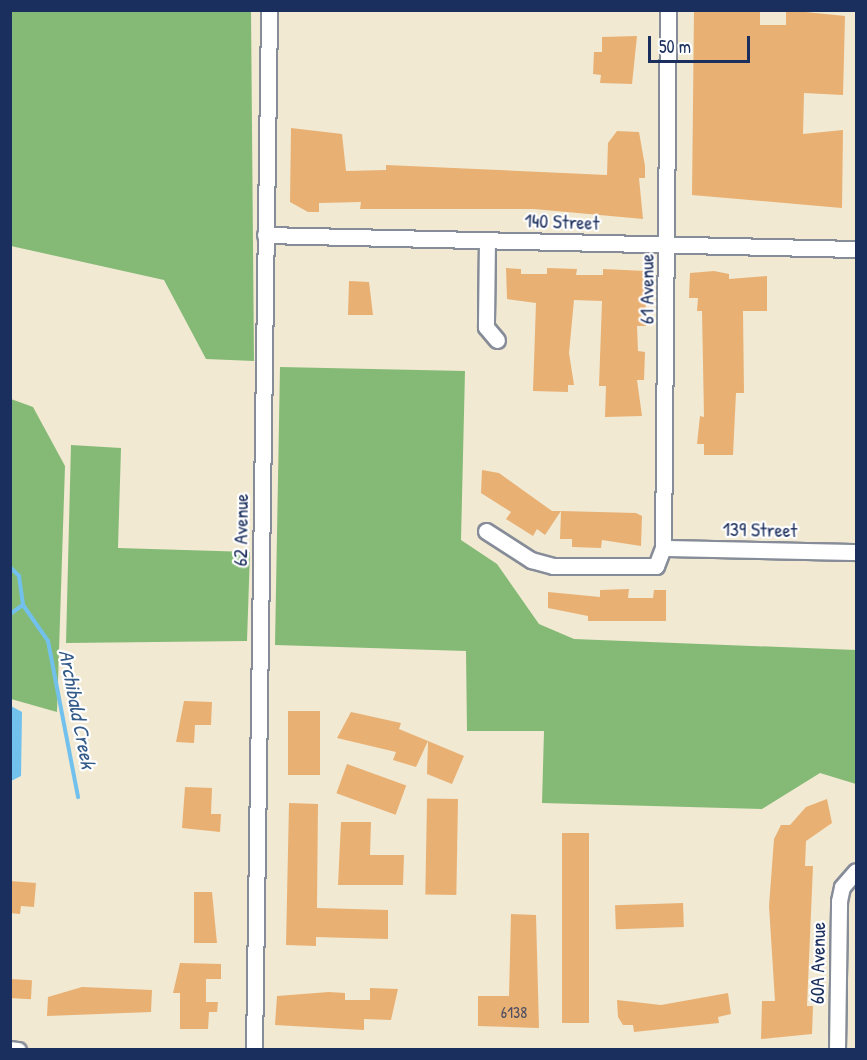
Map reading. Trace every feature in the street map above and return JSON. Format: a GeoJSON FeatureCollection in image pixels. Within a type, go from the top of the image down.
{"type":"FeatureCollection","features":[{"type":"Feature","properties":{"kind":"street","name":"62 Avenue"},"geometry":{"type":"LineString","coordinates":[[254,1050],[269,10]]}},
{"type":"Feature","properties":{"kind":"street","name":"61 Avenue"},"geometry":{"type":"LineString","coordinates":[[486,531],[531,560],[553,566],[656,566],[663,548],[669,10]]}},
{"type":"Feature","properties":{"kind":"street","name":"140 Street"},"geometry":{"type":"LineString","coordinates":[[266,235],[856,249]]}},
{"type":"Feature","properties":{"kind":"street"},"geometry":{"type":"LineString","coordinates":[[487,240],[486,327],[497,340]]}},
{"type":"Feature","properties":{"kind":"street","name":"139 Street"},"geometry":{"type":"LineString","coordinates":[[663,548],[856,552]]}},
{"type":"Feature","properties":{"kind":"street","name":"60A Avenue"},"geometry":{"type":"LineString","coordinates":[[837,1050],[839,901],[852,875]]}},
{"type":"Feature","properties":{"kind":"street"},"geometry":{"type":"LineString","coordinates":[[10,1049],[18,1050]]}},
{"type":"Feature","properties":{"kind":"green space"},"geometry":{"type":"Polygon","coordinates":[[[11,10],[251,11],[254,361],[206,359],[164,280],[11,246],[11,10]]]}},
{"type":"Feature","properties":{"kind":"green space"},"geometry":{"type":"Polygon","coordinates":[[[280,367],[465,371],[461,540],[497,564],[539,624],[574,639],[856,650],[856,784],[820,773],[762,809],[542,803],[544,731],[467,731],[466,651],[275,645],[280,367]]]}},
{"type":"Feature","properties":{"kind":"green space"},"geometry":{"type":"Polygon","coordinates":[[[11,399],[33,407],[65,466],[57,712],[11,699],[11,399]]]}},
{"type":"Feature","properties":{"kind":"green space"},"geometry":{"type":"Polygon","coordinates":[[[71,445],[121,448],[118,548],[250,552],[247,641],[66,643],[71,445]]]}},
{"type":"Feature","properties":{"kind":"water"},"geometry":{"type":"Polygon","coordinates":[[[11,706],[22,712],[21,776],[11,781],[11,706]]]}},
{"type":"Feature","properties":{"kind":"building"},"geometry":{"type":"Polygon","coordinates":[[[694,10],[760,10],[760,25],[786,25],[786,10],[845,16],[843,95],[804,93],[803,134],[843,130],[842,208],[692,195],[694,10]]]}},
{"type":"Feature","properties":{"kind":"building"},"geometry":{"type":"Polygon","coordinates":[[[637,36],[632,84],[600,83],[601,75],[593,74],[594,52],[602,52],[602,37],[637,36]]]}},
{"type":"Feature","properties":{"kind":"building"},"geometry":{"type":"Polygon","coordinates":[[[291,128],[342,134],[346,171],[386,170],[386,165],[607,175],[608,143],[617,131],[639,132],[645,166],[645,178],[639,178],[643,219],[534,209],[360,209],[361,202],[319,203],[319,212],[308,212],[290,202],[291,128]]]}},
{"type":"Feature","properties":{"kind":"building"},"geometry":{"type":"Polygon","coordinates":[[[506,268],[521,269],[521,274],[547,274],[547,268],[577,269],[576,275],[603,275],[603,269],[645,271],[646,326],[637,326],[638,351],[645,352],[644,380],[637,380],[642,416],[605,417],[606,386],[599,386],[602,301],[574,300],[569,353],[574,385],[568,385],[568,392],[533,391],[536,303],[507,299],[506,268]]]}},
{"type":"Feature","properties":{"kind":"building"},"geometry":{"type":"Polygon","coordinates":[[[714,271],[729,274],[729,279],[767,276],[767,311],[743,311],[744,393],[736,393],[733,455],[704,455],[704,444],[697,444],[700,416],[704,417],[702,311],[697,311],[698,298],[689,298],[690,273],[714,271]]]}},
{"type":"Feature","properties":{"kind":"building"},"geometry":{"type":"Polygon","coordinates":[[[349,281],[369,282],[373,315],[348,315],[349,281]]]}},
{"type":"Feature","properties":{"kind":"building"},"geometry":{"type":"Polygon","coordinates":[[[482,470],[499,473],[552,511],[561,511],[545,535],[537,529],[533,536],[506,519],[511,512],[481,493],[482,470]]]}},
{"type":"Feature","properties":{"kind":"building"},"geometry":{"type":"Polygon","coordinates":[[[561,511],[636,513],[642,516],[641,546],[602,540],[601,548],[572,547],[572,539],[560,539],[561,511]]]}},
{"type":"Feature","properties":{"kind":"building"},"geometry":{"type":"Polygon","coordinates":[[[629,589],[628,598],[653,598],[654,590],[666,590],[666,621],[588,621],[588,616],[548,608],[548,592],[600,597],[600,590],[629,589]]]}},
{"type":"Feature","properties":{"kind":"building"},"geometry":{"type":"Polygon","coordinates":[[[184,701],[212,702],[211,725],[195,725],[194,743],[176,742],[184,701]]]}},
{"type":"Feature","properties":{"kind":"building"},"geometry":{"type":"Polygon","coordinates":[[[288,711],[320,711],[320,775],[288,775],[288,711]]]}},
{"type":"Feature","properties":{"kind":"building"},"geometry":{"type":"Polygon","coordinates":[[[351,712],[401,723],[399,729],[428,741],[416,767],[393,760],[396,752],[337,738],[351,712]]]}},
{"type":"Feature","properties":{"kind":"building"},"geometry":{"type":"Polygon","coordinates":[[[428,741],[464,756],[452,784],[427,774],[428,741]]]}},
{"type":"Feature","properties":{"kind":"building"},"geometry":{"type":"Polygon","coordinates":[[[347,764],[406,786],[396,815],[336,793],[347,764]]]}},
{"type":"Feature","properties":{"kind":"building"},"geometry":{"type":"Polygon","coordinates":[[[185,787],[212,788],[211,814],[221,814],[220,832],[182,828],[185,787]]]}},
{"type":"Feature","properties":{"kind":"building"},"geometry":{"type":"Polygon","coordinates":[[[427,798],[458,799],[456,895],[425,894],[427,798]]]}},
{"type":"Feature","properties":{"kind":"building"},"geometry":{"type":"Polygon","coordinates":[[[827,799],[832,823],[806,841],[805,866],[813,866],[807,1006],[813,1006],[812,1034],[761,1039],[762,1001],[775,1001],[769,906],[774,839],[781,825],[790,825],[806,807],[827,799]]]}},
{"type":"Feature","properties":{"kind":"building"},"geometry":{"type":"Polygon","coordinates":[[[289,803],[318,804],[317,908],[388,910],[388,939],[316,937],[316,946],[286,945],[289,803]]]}},
{"type":"Feature","properties":{"kind":"building"},"geometry":{"type":"Polygon","coordinates":[[[341,822],[371,822],[370,855],[404,855],[403,885],[338,885],[341,822]]]}},
{"type":"Feature","properties":{"kind":"building"},"geometry":{"type":"Polygon","coordinates":[[[562,833],[589,833],[589,1023],[562,1023],[562,833]]]}},
{"type":"Feature","properties":{"kind":"building"},"geometry":{"type":"Polygon","coordinates":[[[10,881],[36,883],[34,907],[21,906],[20,914],[10,913],[10,881]]]}},
{"type":"Feature","properties":{"kind":"building"},"geometry":{"type":"Polygon","coordinates":[[[194,892],[212,892],[217,943],[194,943],[194,892]]]}},
{"type":"Feature","properties":{"kind":"building"},"geometry":{"type":"Polygon","coordinates":[[[683,903],[684,927],[616,929],[615,905],[683,903]]]}},
{"type":"Feature","properties":{"kind":"building"},"geometry":{"type":"Polygon","coordinates":[[[511,914],[536,915],[539,1028],[478,1026],[478,996],[509,996],[511,914]]]}},
{"type":"Feature","properties":{"kind":"building"},"geometry":{"type":"Polygon","coordinates":[[[180,963],[221,964],[221,979],[206,979],[206,1002],[218,1002],[217,1012],[209,1012],[208,1029],[180,1029],[180,993],[173,993],[180,963]]]}},
{"type":"Feature","properties":{"kind":"building"},"geometry":{"type":"Polygon","coordinates":[[[10,979],[32,980],[31,999],[10,998],[10,979]]]}},
{"type":"Feature","properties":{"kind":"building"},"geometry":{"type":"Polygon","coordinates":[[[82,987],[152,990],[151,1012],[47,1016],[48,997],[82,987]]]}},
{"type":"Feature","properties":{"kind":"building"},"geometry":{"type":"Polygon","coordinates":[[[370,988],[398,989],[391,1020],[364,1019],[364,1030],[275,1025],[277,996],[329,992],[345,993],[345,1000],[370,1000],[370,988]]]}},
{"type":"Feature","properties":{"kind":"building"},"geometry":{"type":"Polygon","coordinates":[[[728,993],[731,1014],[718,1017],[719,1023],[634,1032],[633,1025],[623,1025],[618,1017],[617,1000],[661,1005],[728,993]]]}},
{"type":"Feature","properties":{"kind":"waterway","name":"Archibald Creek"},"geometry":{"type":"LineString","coordinates":[[10,567],[19,576],[23,605],[48,641],[78,797]]}},
{"type":"Feature","properties":{"kind":"waterway"},"geometry":{"type":"LineString","coordinates":[[10,614],[23,605]]}}]}
